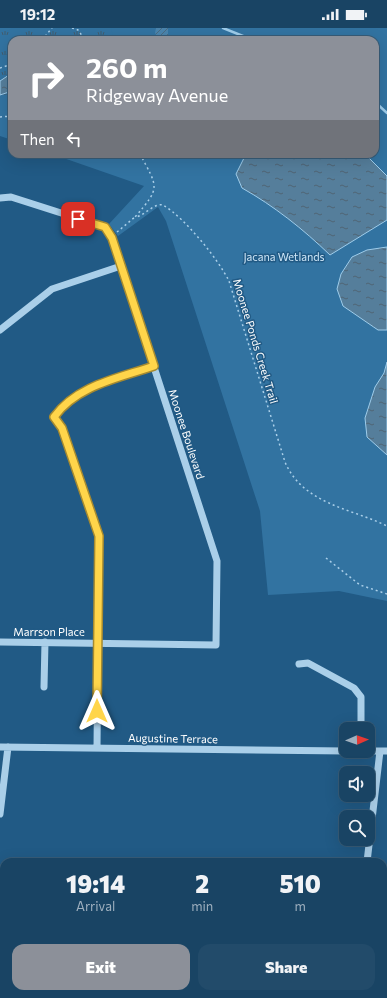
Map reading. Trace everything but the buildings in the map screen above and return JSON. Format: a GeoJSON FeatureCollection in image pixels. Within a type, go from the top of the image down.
{"type":"FeatureCollection","features":[{"type":"Feature","properties":{"kind":"street","name":"Moonee Boulevard"},"geometry":{"type":"LineString","coordinates":[[0,198],[11,197],[105,227],[112,238],[217,561],[216,645],[98,642]]}},
{"type":"Feature","properties":{"kind":"street"},"geometry":{"type":"LineString","coordinates":[[0,330],[52,288],[121,266]]}},
{"type":"Feature","properties":{"kind":"street"},"geometry":{"type":"LineString","coordinates":[[97,748],[99,536],[62,428],[54,417],[67,404],[95,385],[154,366]]}},
{"type":"Feature","properties":{"kind":"street","name":"Marrson Place"},"geometry":{"type":"LineString","coordinates":[[0,642],[98,642]]}},
{"type":"Feature","properties":{"kind":"street"},"geometry":{"type":"LineString","coordinates":[[44,687],[45,642]]}},
{"type":"Feature","properties":{"kind":"street"},"geometry":{"type":"LineString","coordinates":[[299,664],[308,664],[354,688],[361,697],[361,722]]}},
{"type":"Feature","properties":{"kind":"street","name":"Augustine Terrace"},"geometry":{"type":"LineString","coordinates":[[0,747],[339,751]]}},
{"type":"Feature","properties":{"kind":"street"},"geometry":{"type":"LineString","coordinates":[[0,814],[8,747]]}},
{"type":"Feature","properties":{"kind":"street"},"geometry":{"type":"LineString","coordinates":[[368,858],[383,751]]}},
{"type":"Feature","properties":{"kind":"street"},"geometry":{"type":"LineString","coordinates":[[351,998],[384,998]]}},
{"type":"Feature","properties":{"kind":"path"},"geometry":{"type":"LineString","coordinates":[[45,36],[52,28]]}},
{"type":"Feature","properties":{"kind":"path"},"geometry":{"type":"LineString","coordinates":[[72,28],[78,30],[83,36]]}},
{"type":"Feature","properties":{"kind":"path"},"geometry":{"type":"LineString","coordinates":[[118,231],[135,216],[151,198],[155,187],[154,181],[142,158]]}},
{"type":"Feature","properties":{"kind":"path","name":"Moonee Ponds Creek Trail"},"geometry":{"type":"LineString","coordinates":[[135,216],[141,216],[159,204],[167,208],[186,225],[222,266],[229,282],[285,462],[294,478],[320,499],[387,526]]}},
{"type":"Feature","properties":{"kind":"path"},"geometry":{"type":"LineString","coordinates":[[326,558],[360,585],[387,594]]}},
{"type":"Feature","properties":{"kind":"green space"},"geometry":{"type":"Polygon","coordinates":[[[0,28],[115,28],[117,36],[8,36],[8,113],[0,112],[0,28]]]}},
{"type":"Feature","properties":{"kind":"green space","name":"Jacana Wetlands"},"geometry":{"type":"Polygon","coordinates":[[[111,28],[387,28],[387,601],[339,591],[268,595],[260,511],[166,221],[158,207],[118,236],[109,224],[144,186],[64,158],[379,158],[379,36],[113,36],[111,28]]]}},
{"type":"Feature","properties":{"kind":"green space"},"geometry":{"type":"Polygon","coordinates":[[[8,110],[8,139],[0,136],[0,111],[8,110]]]}},
{"type":"Feature","properties":{"kind":"water"},"geometry":{"type":"Polygon","coordinates":[[[8,76],[8,92],[0,95],[0,81],[8,76]]]}},
{"type":"Feature","properties":{"kind":"water"},"geometry":{"type":"Polygon","coordinates":[[[244,158],[369,158],[387,176],[387,220],[330,255],[288,218],[242,188],[236,174],[244,158]]]}},
{"type":"Feature","properties":{"kind":"water"},"geometry":{"type":"Polygon","coordinates":[[[387,247],[387,330],[378,330],[343,306],[337,289],[341,274],[352,257],[367,250],[387,247]]]}},
{"type":"Feature","properties":{"kind":"water"},"geometry":{"type":"Polygon","coordinates":[[[387,362],[387,455],[367,437],[365,418],[375,387],[384,373],[387,362]]]}},
{"type":"Feature","properties":{"kind":"waterway"},"geometry":{"type":"LineString","coordinates":[[223,28],[243,36]]}},
{"type":"Feature","properties":{"kind":"waterway"},"geometry":{"type":"LineString","coordinates":[[379,106],[387,113]]}},
{"type":"Feature","properties":{"kind":"route"},"geometry":{"type":"LineString","coordinates":[[78,219],[105,227],[112,238],[154,366],[95,385],[84,391],[67,404],[54,417],[62,428],[99,536],[97,711]]}}]}
